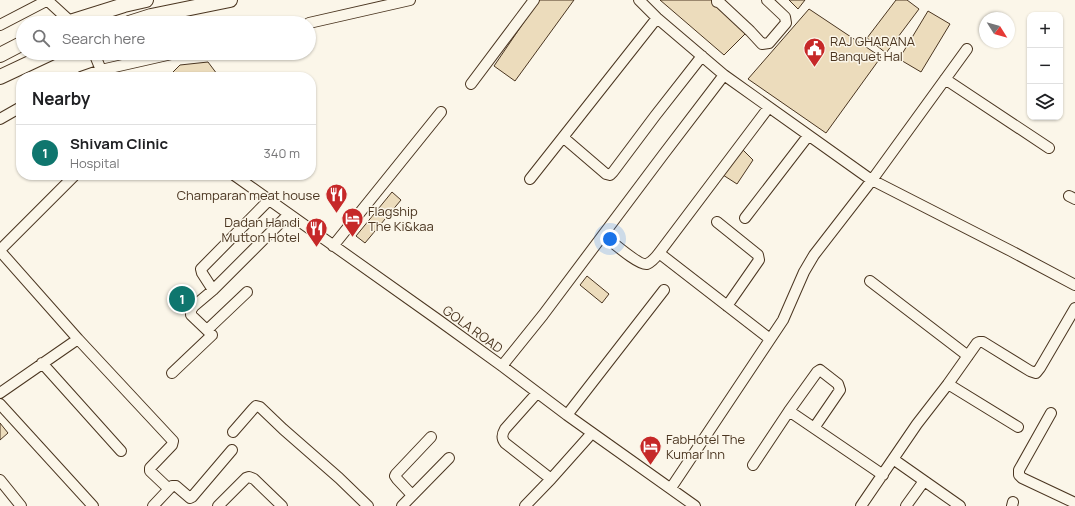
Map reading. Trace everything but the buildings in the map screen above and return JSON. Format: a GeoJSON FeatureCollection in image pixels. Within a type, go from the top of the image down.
{"type":"FeatureCollection","features":[{"type":"Feature","properties":{"kind":"highway"},"geometry":{"type":"LineString","coordinates":[[88,16],[146,0]]}},
{"type":"Feature","properties":{"kind":"highway"},"geometry":{"type":"LineString","coordinates":[[151,16],[230,0]]}},
{"type":"Feature","properties":{"kind":"highway"},"geometry":{"type":"LineString","coordinates":[[0,55],[16,47]]}},
{"type":"Feature","properties":{"kind":"highway"},"geometry":{"type":"LineString","coordinates":[[0,77],[36,60]]}},
{"type":"Feature","properties":{"kind":"street"},"geometry":{"type":"LineString","coordinates":[[17,16],[47,0],[63,16]]}},
{"type":"Feature","properties":{"kind":"street"},"geometry":{"type":"LineString","coordinates":[[316,21],[410,0]]}},
{"type":"Feature","properties":{"kind":"street"},"geometry":{"type":"LineString","coordinates":[[471,84],[534,0]]}},
{"type":"Feature","properties":{"kind":"street"},"geometry":{"type":"LineString","coordinates":[[639,0],[724,75],[872,180],[1075,285]]}},
{"type":"Feature","properties":{"kind":"street"},"geometry":{"type":"LineString","coordinates":[[717,0],[717,2],[719,2],[762,44],[766,44],[769,43],[786,23],[785,17],[767,0]]}},
{"type":"Feature","properties":{"kind":"street"},"geometry":{"type":"LineString","coordinates":[[0,25],[16,16]]}},
{"type":"Feature","properties":{"kind":"street"},"geometry":{"type":"LineString","coordinates":[[530,179],[658,18]]}},
{"type":"Feature","properties":{"kind":"street"},"geometry":{"type":"LineString","coordinates":[[671,488],[770,339],[787,311],[799,282],[809,264],[967,49]]}},
{"type":"Feature","properties":{"kind":"street"},"geometry":{"type":"LineString","coordinates":[[564,138],[606,174],[610,175],[702,56]]}},
{"type":"Feature","properties":{"kind":"street"},"geometry":{"type":"LineString","coordinates":[[97,60],[103,72]]}},
{"type":"Feature","properties":{"kind":"street"},"geometry":{"type":"LineString","coordinates":[[111,72],[152,60]]}},
{"type":"Feature","properties":{"kind":"street"},"geometry":{"type":"LineString","coordinates":[[502,366],[547,309],[724,75]]}},
{"type":"Feature","properties":{"kind":"street"},"geometry":{"type":"LineString","coordinates":[[945,79],[1049,148]]}},
{"type":"Feature","properties":{"kind":"street"},"geometry":{"type":"LineString","coordinates":[[603,235],[635,260],[644,264],[650,262],[659,253],[769,107]]}},
{"type":"Feature","properties":{"kind":"street"},"geometry":{"type":"LineString","coordinates":[[0,119],[16,111]]}},
{"type":"Feature","properties":{"kind":"street"},"geometry":{"type":"LineString","coordinates":[[333,246],[441,112]]}},
{"type":"Feature","properties":{"kind":"street"},"geometry":{"type":"LineString","coordinates":[[745,218],[808,136]]}},
{"type":"Feature","properties":{"kind":"street"},"geometry":{"type":"LineString","coordinates":[[70,180],[0,251],[78,339],[173,441],[172,445],[150,468],[150,471],[169,489]]}},
{"type":"Feature","properties":{"kind":"street","name":"GOLA ROAD"},"geometry":{"type":"LineString","coordinates":[[241,180],[502,366],[567,416],[592,432],[695,506]]}},
{"type":"Feature","properties":{"kind":"street"},"geometry":{"type":"LineString","coordinates":[[213,290],[201,269],[268,200]]}},
{"type":"Feature","properties":{"kind":"street"},"geometry":{"type":"LineString","coordinates":[[172,373],[212,335],[191,315],[191,310],[289,214]]}},
{"type":"Feature","properties":{"kind":"street"},"geometry":{"type":"LineString","coordinates":[[717,222],[758,255],[759,260],[727,306]]}},
{"type":"Feature","properties":{"kind":"street"},"geometry":{"type":"LineString","coordinates":[[659,253],[770,339]]}},
{"type":"Feature","properties":{"kind":"street"},"geometry":{"type":"LineString","coordinates":[[870,281],[968,356]]}},
{"type":"Feature","properties":{"kind":"street"},"geometry":{"type":"LineString","coordinates":[[567,416],[664,290]]}},
{"type":"Feature","properties":{"kind":"street"},"geometry":{"type":"LineString","coordinates":[[207,330],[247,292]]}},
{"type":"Feature","properties":{"kind":"street"},"geometry":{"type":"LineString","coordinates":[[861,506],[917,424],[977,343],[981,342],[1030,371],[1036,372],[1071,324],[1075,308]]}},
{"type":"Feature","properties":{"kind":"street"},"geometry":{"type":"LineString","coordinates":[[0,393],[78,339]]}},
{"type":"Feature","properties":{"kind":"street"},"geometry":{"type":"LineString","coordinates":[[42,363],[121,451]]}},
{"type":"Feature","properties":{"kind":"street"},"geometry":{"type":"LineString","coordinates":[[753,465],[789,411],[820,370],[838,384],[840,390],[814,428]]}},
{"type":"Feature","properties":{"kind":"street"},"geometry":{"type":"LineString","coordinates":[[948,384],[1018,427]]}},
{"type":"Feature","properties":{"kind":"street"},"geometry":{"type":"LineString","coordinates":[[537,392],[505,429],[502,437],[505,443],[551,479]]}},
{"type":"Feature","properties":{"kind":"street"},"geometry":{"type":"LineString","coordinates":[[0,404],[93,506]]}},
{"type":"Feature","properties":{"kind":"street"},"geometry":{"type":"LineString","coordinates":[[233,432],[256,406],[260,407],[368,506]]}},
{"type":"Feature","properties":{"kind":"street"},"geometry":{"type":"LineString","coordinates":[[789,411],[883,475]]}},
{"type":"Feature","properties":{"kind":"street"},"geometry":{"type":"LineString","coordinates":[[1051,413],[1019,470],[1019,475],[1022,478],[1075,503]]}},
{"type":"Feature","properties":{"kind":"street"},"geometry":{"type":"LineString","coordinates":[[525,506],[592,432]]}},
{"type":"Feature","properties":{"kind":"street"},"geometry":{"type":"LineString","coordinates":[[412,495],[396,479],[396,474],[431,436]]}},
{"type":"Feature","properties":{"kind":"street"},"geometry":{"type":"LineString","coordinates":[[153,506],[172,486],[176,486],[184,495],[190,498],[232,450]]}},
{"type":"Feature","properties":{"kind":"street"},"geometry":{"type":"LineString","coordinates":[[402,506],[449,458]]}},
{"type":"Feature","properties":{"kind":"street"},"geometry":{"type":"LineString","coordinates":[[893,459],[960,506]]}},
{"type":"Feature","properties":{"kind":"street"},"geometry":{"type":"LineString","coordinates":[[218,506],[246,478],[249,477],[254,479],[282,506]]}},
{"type":"Feature","properties":{"kind":"street"},"geometry":{"type":"LineString","coordinates":[[0,480],[21,506]]}},
{"type":"Feature","properties":{"kind":"street"},"geometry":{"type":"LineString","coordinates":[[906,506],[924,481]]}},
{"type":"Feature","properties":{"kind":"place","name":"RAJ GHARANA Banquet Hal"},"geometry":{"type":"Point","coordinates":[815,68]}},
{"type":"Feature","properties":{"kind":"place","name":"Champaran meat house"},"geometry":{"type":"Point","coordinates":[336,214]}},
{"type":"Feature","properties":{"kind":"place","name":"Flagship The Ki&kaa"},"geometry":{"type":"Point","coordinates":[352,238]}},
{"type":"Feature","properties":{"kind":"place","name":"Dadan Handi Mutton Hotel"},"geometry":{"type":"Point","coordinates":[316,248]}},
{"type":"Feature","properties":{"kind":"place","name":"Shivam Clinic"},"geometry":{"type":"Point","coordinates":[182,299]}},
{"type":"Feature","properties":{"kind":"place","name":"FabHotel The Kumar Inn"},"geometry":{"type":"Point","coordinates":[651,466]}}]}
